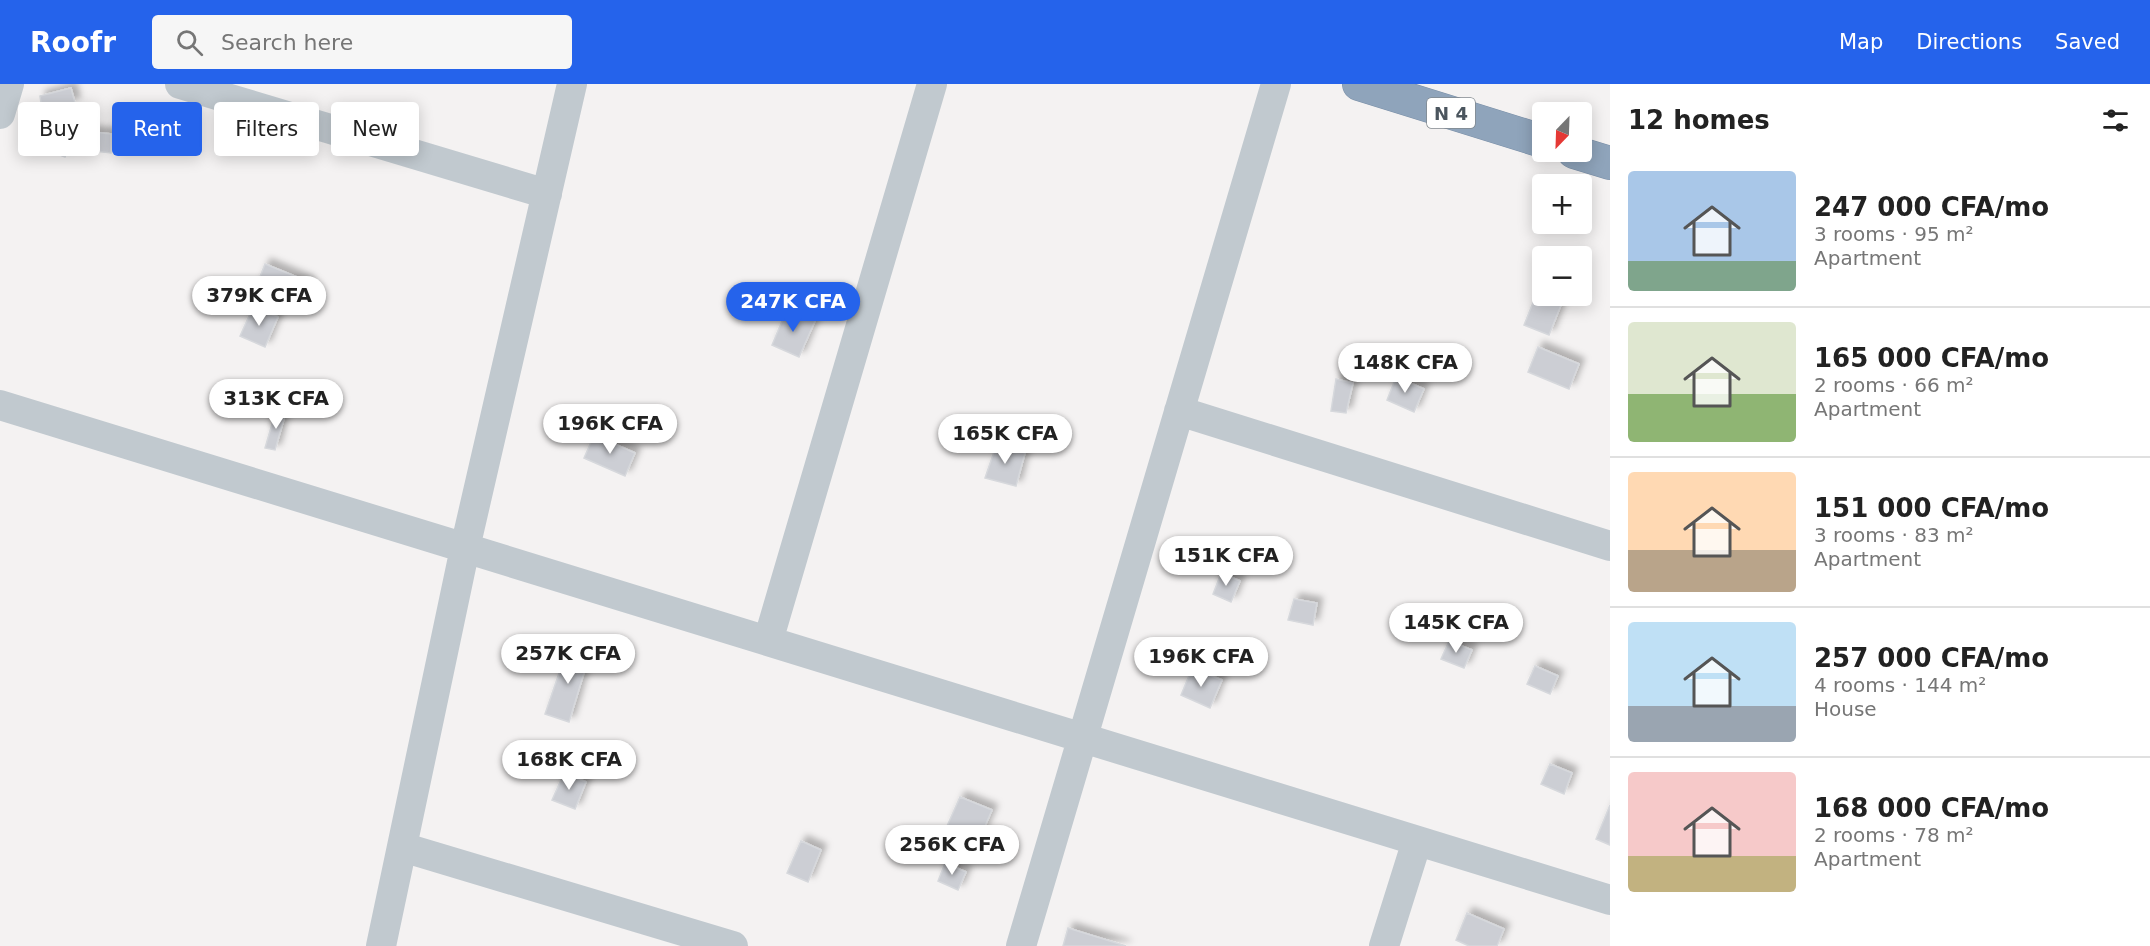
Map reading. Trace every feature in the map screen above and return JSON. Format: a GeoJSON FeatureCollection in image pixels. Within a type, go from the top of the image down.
{"type":"FeatureCollection","features":[{"type":"Feature","properties":{"kind":"highway","name":"N 4"},"geometry":{"type":"LineString","coordinates":[[1359,84],[1532,138]]}},
{"type":"Feature","properties":{"kind":"highway"},"geometry":{"type":"LineString","coordinates":[[1592,158],[1610,163]]}},
{"type":"Feature","properties":{"kind":"street"},"geometry":{"type":"LineString","coordinates":[[0,114],[9,84]]}},
{"type":"Feature","properties":{"kind":"street"},"geometry":{"type":"LineString","coordinates":[[180,84],[547,194]]}},
{"type":"Feature","properties":{"kind":"street"},"geometry":{"type":"LineString","coordinates":[[381,946],[465,548],[572,84]]}},
{"type":"Feature","properties":{"kind":"street"},"geometry":{"type":"LineString","coordinates":[[768,641],[932,84]]}},
{"type":"Feature","properties":{"kind":"street"},"geometry":{"type":"LineString","coordinates":[[1021,946],[1276,84]]}},
{"type":"Feature","properties":{"kind":"street"},"geometry":{"type":"LineString","coordinates":[[0,405],[1610,900]]}},
{"type":"Feature","properties":{"kind":"street"},"geometry":{"type":"LineString","coordinates":[[1179,411],[1610,546]]}},
{"type":"Feature","properties":{"kind":"street"},"geometry":{"type":"LineString","coordinates":[[1384,946],[1417,841]]}},
{"type":"Feature","properties":{"kind":"street"},"geometry":{"type":"LineString","coordinates":[[402,847],[729,945]]}},
{"type":"Feature","properties":{"kind":"building"},"geometry":{"type":"Polygon","coordinates":[[[71,88],[75,102],[41,102],[40,96],[71,88]]]}},
{"type":"Feature","properties":{"kind":"building"},"geometry":{"type":"Polygon","coordinates":[[[100,133],[111,134],[111,153],[100,152],[100,133]]]}},
{"type":"Feature","properties":{"kind":"building"},"geometry":{"type":"Polygon","coordinates":[[[265,264],[309,282],[298,307],[255,289],[265,264]]]}},
{"type":"Feature","properties":{"kind":"building"},"geometry":{"type":"Polygon","coordinates":[[[1532,305],[1561,306],[1549,335],[1524,325],[1532,305]]]}},
{"type":"Feature","properties":{"kind":"building"},"geometry":{"type":"Polygon","coordinates":[[[253,307],[278,317],[265,347],[240,336],[253,307]]]}},
{"type":"Feature","properties":{"kind":"building"},"geometry":{"type":"Polygon","coordinates":[[[787,309],[815,321],[799,357],[772,345],[787,309]]]}},
{"type":"Feature","properties":{"kind":"building"},"geometry":{"type":"Polygon","coordinates":[[[1538,347],[1579,364],[1569,389],[1528,372],[1538,347]]]}},
{"type":"Feature","properties":{"kind":"building"},"geometry":{"type":"Polygon","coordinates":[[[1396,377],[1424,389],[1414,412],[1387,400],[1396,377]]]}},
{"type":"Feature","properties":{"kind":"building"},"geometry":{"type":"Polygon","coordinates":[[[1336,379],[1353,383],[1346,413],[1331,411],[1336,379]]]}},
{"type":"Feature","properties":{"kind":"building"},"geometry":{"type":"Polygon","coordinates":[[[276,410],[286,412],[275,450],[265,448],[276,410]]]}},
{"type":"Feature","properties":{"kind":"building"},"geometry":{"type":"Polygon","coordinates":[[[594,435],[635,453],[625,476],[584,458],[594,435]]]}},
{"type":"Feature","properties":{"kind":"building"},"geometry":{"type":"Polygon","coordinates":[[[997,443],[1025,453],[1016,486],[985,478],[997,443]]]}},
{"type":"Feature","properties":{"kind":"building"},"geometry":{"type":"Polygon","coordinates":[[[1221,573],[1240,581],[1231,602],[1213,594],[1221,573]]]}},
{"type":"Feature","properties":{"kind":"building"},"geometry":{"type":"Polygon","coordinates":[[[1294,599],[1317,603],[1313,625],[1288,620],[1294,599]]]}},
{"type":"Feature","properties":{"kind":"building"},"geometry":{"type":"Polygon","coordinates":[[[1449,641],[1472,650],[1464,668],[1441,659],[1449,641]]]}},
{"type":"Feature","properties":{"kind":"building"},"geometry":{"type":"Polygon","coordinates":[[[568,647],[590,653],[569,722],[545,714],[568,647]]]}},
{"type":"Feature","properties":{"kind":"building"},"geometry":{"type":"Polygon","coordinates":[[[1535,666],[1558,676],[1550,694],[1527,684],[1535,666]]]}},
{"type":"Feature","properties":{"kind":"building"},"geometry":{"type":"Polygon","coordinates":[[[1192,668],[1222,680],[1210,708],[1181,695],[1192,668]]]}},
{"type":"Feature","properties":{"kind":"building"},"geometry":{"type":"Polygon","coordinates":[[[1550,764],[1572,773],[1564,794],[1541,784],[1550,764]]]}},
{"type":"Feature","properties":{"kind":"building"},"geometry":{"type":"Polygon","coordinates":[[[564,773],[586,782],[575,809],[552,800],[564,773]]]}},
{"type":"Feature","properties":{"kind":"building"},"geometry":{"type":"Polygon","coordinates":[[[960,797],[992,810],[979,840],[947,826],[960,797]]]}},
{"type":"Feature","properties":{"kind":"building"},"geometry":{"type":"Polygon","coordinates":[[[1610,805],[1610,845],[1596,839],[1610,805]]]}},
{"type":"Feature","properties":{"kind":"building"},"geometry":{"type":"Polygon","coordinates":[[[801,841],[821,850],[808,882],[787,873],[801,841]]]}},
{"type":"Feature","properties":{"kind":"building"},"geometry":{"type":"Polygon","coordinates":[[[945,863],[966,872],[958,890],[938,881],[945,863]]]}},
{"type":"Feature","properties":{"kind":"building"},"geometry":{"type":"Polygon","coordinates":[[[1467,913],[1504,929],[1497,946],[1469,946],[1456,940],[1467,913]]]}},
{"type":"Feature","properties":{"kind":"building"},"geometry":{"type":"Polygon","coordinates":[[[1068,928],[1126,946],[1063,946],[1068,928]]]}}]}
